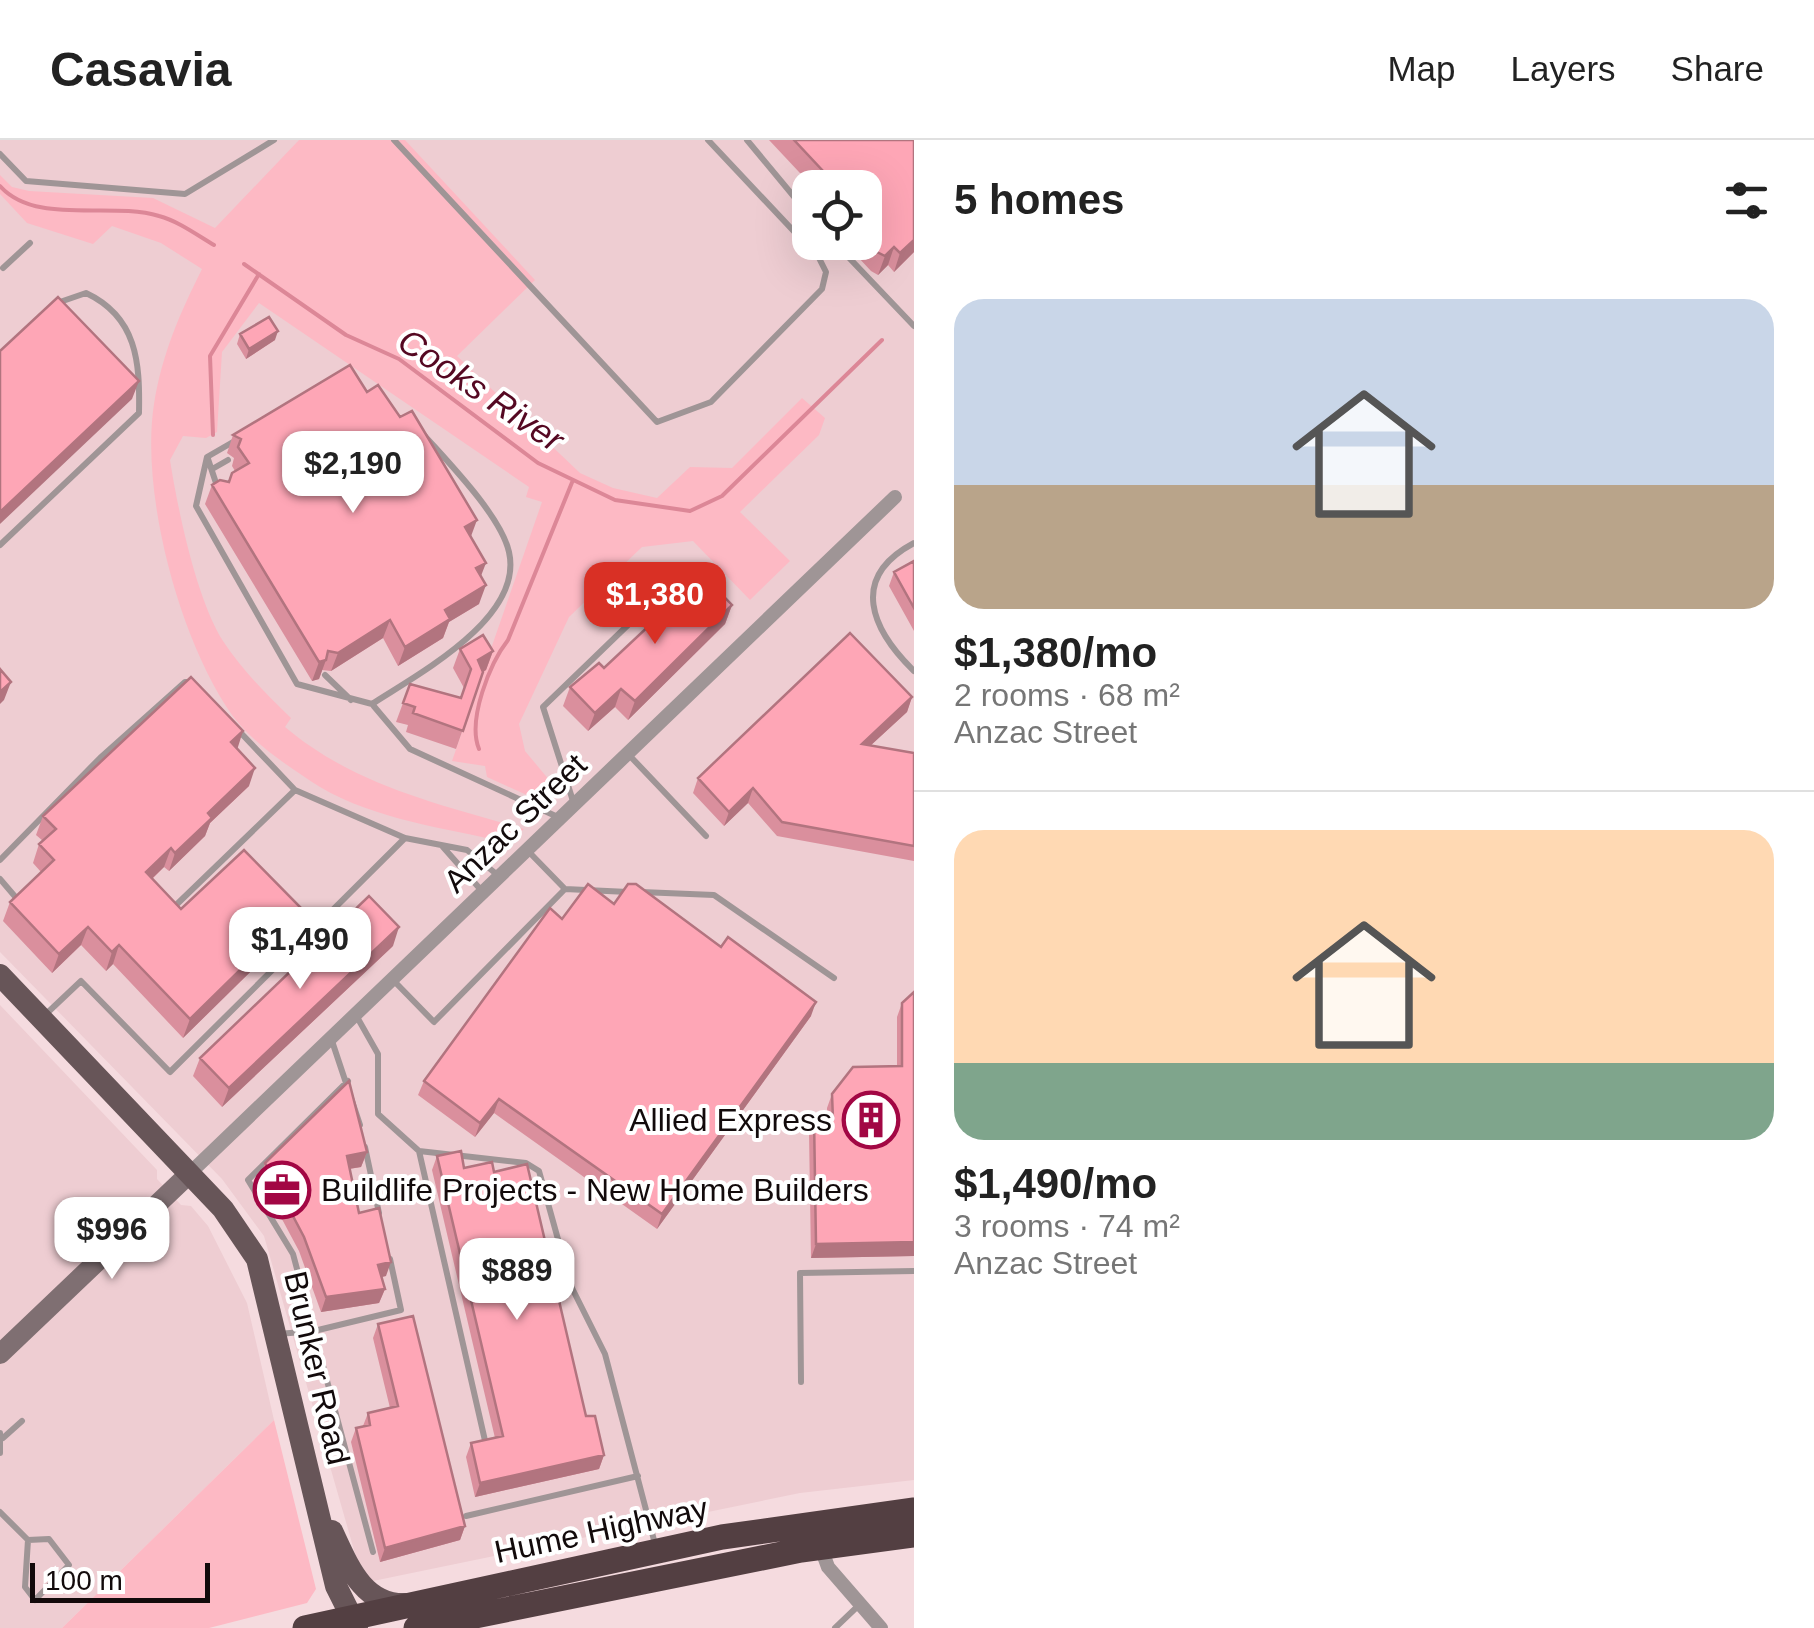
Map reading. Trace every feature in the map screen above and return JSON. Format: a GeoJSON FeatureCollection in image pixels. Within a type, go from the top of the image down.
{"type":"FeatureCollection","features":[{"type":"Feature","properties":{"kind":"highway","name":"Hume Highway"},"geometry":{"type":"LineString","coordinates":[[412,1616],[656,1550],[914,1510]]}},
{"type":"Feature","properties":{"kind":"highway","name":"Hume Highway"},"geometry":{"type":"LineString","coordinates":[[305,1628],[412,1616],[914,1535]]}},
{"type":"Feature","properties":{"kind":"main road","name":"Brunker Road"},"geometry":{"type":"LineString","coordinates":[[0,975],[222,1210],[257,1259],[336,1586],[354,1623]]}},
{"type":"Feature","properties":{"kind":"main road"},"geometry":{"type":"LineString","coordinates":[[312,1487],[363,1586],[376,1599],[412,1616]]}},
{"type":"Feature","properties":{"kind":"street","name":"Anzac Street"},"geometry":{"type":"LineString","coordinates":[[0,1354],[332,1041],[895,496]]}},
{"type":"Feature","properties":{"kind":"street"},"geometry":{"type":"LineString","coordinates":[[822,1548],[828,1567],[881,1628]]}},
{"type":"Feature","properties":{"kind":"lane"},"geometry":{"type":"LineString","coordinates":[[0,154],[26,181],[184,194],[274,140]]}},
{"type":"Feature","properties":{"kind":"lane"},"geometry":{"type":"LineString","coordinates":[[394,140],[657,422],[710,402],[822,290],[826,272],[819,258],[708,140]]}},
{"type":"Feature","properties":{"kind":"lane"},"geometry":{"type":"LineString","coordinates":[[747,140],[792,194]]}},
{"type":"Feature","properties":{"kind":"lane"},"geometry":{"type":"LineString","coordinates":[[1,268],[30,244]]}},
{"type":"Feature","properties":{"kind":"lane"},"geometry":{"type":"LineString","coordinates":[[851,260],[914,326]]}},
{"type":"Feature","properties":{"kind":"lane"},"geometry":{"type":"LineString","coordinates":[[0,545],[139,413],[140,366],[125,326],[108,303],[86,293],[52,304]]}},
{"type":"Feature","properties":{"kind":"lane"},"geometry":{"type":"LineString","coordinates":[[372,704],[485,624],[512,571],[509,549],[498,525],[425,435],[411,424]]}},
{"type":"Feature","properties":{"kind":"lane"},"geometry":{"type":"LineString","coordinates":[[238,439],[207,458],[196,506],[297,684],[372,704],[410,748],[562,819]]}},
{"type":"Feature","properties":{"kind":"lane"},"geometry":{"type":"LineString","coordinates":[[207,458],[214,468],[219,495]]}},
{"type":"Feature","properties":{"kind":"lane"},"geometry":{"type":"LineString","coordinates":[[214,468],[228,460]]}},
{"type":"Feature","properties":{"kind":"lane"},"geometry":{"type":"LineString","coordinates":[[914,543],[882,571],[871,594],[873,613],[888,646],[914,671]]}},
{"type":"Feature","properties":{"kind":"lane"},"geometry":{"type":"LineString","coordinates":[[575,807],[543,707],[687,568],[715,596]]}},
{"type":"Feature","properties":{"kind":"lane"},"geometry":{"type":"LineString","coordinates":[[325,675],[352,700]]}},
{"type":"Feature","properties":{"kind":"lane"},"geometry":{"type":"LineString","coordinates":[[0,860],[100,758],[185,682],[191,681],[204,695]]}},
{"type":"Feature","properties":{"kind":"lane"},"geometry":{"type":"LineString","coordinates":[[230,722],[295,790],[404,838],[468,850],[501,878]]}},
{"type":"Feature","properties":{"kind":"lane"},"geometry":{"type":"LineString","coordinates":[[629,755],[706,836]]}},
{"type":"Feature","properties":{"kind":"lane"},"geometry":{"type":"LineString","coordinates":[[168,913],[295,790]]}},
{"type":"Feature","properties":{"kind":"lane"},"geometry":{"type":"LineString","coordinates":[[41,1019],[81,980],[170,1072],[404,838]]}},
{"type":"Feature","properties":{"kind":"lane"},"geometry":{"type":"LineString","coordinates":[[442,846],[484,894]]}},
{"type":"Feature","properties":{"kind":"lane"},"geometry":{"type":"LineString","coordinates":[[528,852],[564,889],[714,895],[834,978]]}},
{"type":"Feature","properties":{"kind":"lane"},"geometry":{"type":"LineString","coordinates":[[0,880],[18,900]]}},
{"type":"Feature","properties":{"kind":"lane"},"geometry":{"type":"LineString","coordinates":[[394,980],[434,1022],[564,889]]}},
{"type":"Feature","properties":{"kind":"lane"},"geometry":{"type":"LineString","coordinates":[[356,1017],[378,1054],[378,1114],[419,1151],[487,1447]]}},
{"type":"Feature","properties":{"kind":"lane"},"geometry":{"type":"LineString","coordinates":[[332,1041],[348,1081],[381,1219]]}},
{"type":"Feature","properties":{"kind":"lane"},"geometry":{"type":"LineString","coordinates":[[348,1081],[248,1180],[293,1254],[373,1552]]}},
{"type":"Feature","properties":{"kind":"lane"},"geometry":{"type":"LineString","coordinates":[[419,1151],[526,1162],[539,1171],[571,1286],[604,1354],[656,1550]]}},
{"type":"Feature","properties":{"kind":"lane"},"geometry":{"type":"LineString","coordinates":[[275,1334],[314,1331],[401,1310],[389,1255]]}},
{"type":"Feature","properties":{"kind":"lane"},"geometry":{"type":"LineString","coordinates":[[801,1382],[800,1272],[914,1271]]}},
{"type":"Feature","properties":{"kind":"lane"},"geometry":{"type":"LineString","coordinates":[[0,1453],[1,1436],[22,1421]]}},
{"type":"Feature","properties":{"kind":"lane"},"geometry":{"type":"LineString","coordinates":[[466,1516],[638,1476]]}},
{"type":"Feature","properties":{"kind":"lane"},"geometry":{"type":"LineString","coordinates":[[0,1512],[28,1540],[49,1540],[69,1565],[35,1600],[26,1587],[28,1540]]}},
{"type":"Feature","properties":{"kind":"lane"},"geometry":{"type":"LineString","coordinates":[[835,1628],[859,1605]]}},
{"type":"Feature","properties":{"kind":"shaded area"},"geometry":{"type":"Polygon","coordinates":[[[0,140],[914,140],[914,1480],[800,1493],[373,1581],[358,1564],[264,1236],[222,1179],[0,952],[0,140]]]}},
{"type":"Feature","properties":{"kind":"shaded area"},"geometry":{"type":"Polygon","coordinates":[[[299,140],[405,140],[535,280],[457,356],[580,473],[613,488],[657,498],[690,467],[732,468],[802,398],[825,418],[819,435],[740,512],[790,561],[750,600],[693,541],[642,547],[569,617],[519,724],[525,751],[560,793],[549,805],[487,777],[485,766],[452,761],[542,502],[526,497],[529,487],[259,303],[222,352],[217,432],[206,438],[183,436],[170,460],[196,578],[223,641],[246,672],[291,718],[285,727],[312,747],[399,791],[524,829],[509,843],[412,822],[342,798],[273,755],[232,715],[213,684],[181,608],[168,566],[153,480],[151,440],[157,386],[173,334],[202,269],[161,243],[112,226],[93,244],[27,223],[0,194],[0,175],[12,187],[29,191],[153,198],[215,228],[299,140]]]}},
{"type":"Feature","properties":{"kind":"shaded area"},"geometry":{"type":"Polygon","coordinates":[[[0,1005],[157,1170],[157,1179],[181,1205],[191,1206],[208,1226],[247,1303],[274,1420],[62,1628],[0,1628],[0,1005]]]}},
{"type":"Feature","properties":{"kind":"shaded area"},"geometry":{"type":"Polygon","coordinates":[[[274,1420],[316,1589],[307,1603],[209,1628],[62,1628],[274,1420]]]}},
{"type":"Feature","properties":{"kind":"building"},"geometry":{"type":"Polygon","coordinates":[[[794,140],[914,140],[914,240],[900,253],[894,247],[882,254],[882,170],[822,170],[794,140]]]}},
{"type":"Feature","properties":{"kind":"building"},"geometry":{"type":"Polygon","coordinates":[[[58,297],[139,381],[0,512],[0,351],[58,297]]]}},
{"type":"Feature","properties":{"kind":"building"},"geometry":{"type":"Polygon","coordinates":[[[269,317],[278,331],[249,349],[240,334],[269,317]]]}},
{"type":"Feature","properties":{"kind":"building"},"geometry":{"type":"Polygon","coordinates":[[[350,365],[367,392],[378,385],[400,417],[412,411],[477,520],[465,527],[486,563],[476,568],[486,585],[445,610],[450,619],[405,647],[390,620],[338,653],[328,651],[326,660],[319,662],[212,485],[220,480],[229,482],[232,473],[249,463],[238,447],[241,439],[233,435],[350,365]]]}},
{"type":"Feature","properties":{"kind":"building"},"geometry":{"type":"Polygon","coordinates":[[[914,561],[914,608],[894,572],[914,561]]]}},
{"type":"Feature","properties":{"kind":"building"},"geometry":{"type":"Polygon","coordinates":[[[703,575],[732,605],[635,701],[621,689],[595,713],[570,687],[599,663],[604,668],[703,575]]]}},
{"type":"Feature","properties":{"kind":"building"},"geometry":{"type":"Polygon","coordinates":[[[850,633],[912,697],[862,744],[914,753],[914,846],[782,822],[753,788],[729,812],[698,778],[850,633]]]}},
{"type":"Feature","properties":{"kind":"building"},"geometry":{"type":"Polygon","coordinates":[[[483,635],[493,651],[478,660],[483,672],[463,731],[413,713],[415,707],[403,703],[410,684],[461,698],[471,669],[460,649],[483,635]]]}},
{"type":"Feature","properties":{"kind":"building"},"geometry":{"type":"Polygon","coordinates":[[[0,669],[11,682],[0,692],[0,669]]]}},
{"type":"Feature","properties":{"kind":"building"},"geometry":{"type":"Polygon","coordinates":[[[191,677],[243,731],[231,742],[255,768],[208,813],[212,818],[175,853],[171,848],[146,872],[181,909],[244,850],[302,909],[190,1019],[119,945],[112,952],[88,927],[59,954],[10,902],[54,860],[39,844],[56,829],[43,816],[191,677]]]}},
{"type":"Feature","properties":{"kind":"building"},"geometry":{"type":"Polygon","coordinates":[[[588,884],[614,904],[628,884],[636,884],[721,947],[728,937],[816,1002],[662,1214],[499,1099],[480,1123],[424,1081],[550,908],[562,919],[588,884]]]}},
{"type":"Feature","properties":{"kind":"building"},"geometry":{"type":"Polygon","coordinates":[[[369,896],[399,927],[229,1088],[200,1058],[369,896]]]}},
{"type":"Feature","properties":{"kind":"building","name":"Allied Express"},"geometry":{"type":"Polygon","coordinates":[[[914,992],[914,1242],[816,1244],[814,1117],[833,1119],[832,1094],[853,1067],[902,1066],[902,1003],[914,992]]]}},
{"type":"Feature","properties":{"kind":"building"},"geometry":{"type":"Polygon","coordinates":[[[349,1081],[367,1152],[347,1156],[359,1213],[379,1208],[391,1262],[378,1265],[385,1289],[326,1297],[304,1237],[265,1163],[349,1081]]]}},
{"type":"Feature","properties":{"kind":"building"},"geometry":{"type":"Polygon","coordinates":[[[461,1151],[464,1168],[492,1162],[494,1172],[527,1164],[586,1416],[595,1416],[604,1455],[480,1483],[471,1443],[503,1436],[437,1156],[461,1151]]]}},
{"type":"Feature","properties":{"kind":"building"},"geometry":{"type":"Polygon","coordinates":[[[413,1316],[465,1526],[385,1548],[356,1428],[370,1425],[368,1413],[398,1406],[378,1324],[413,1316]]]}},
{"type":"Feature","properties":{"kind":"waterway","name":"Cooks River"},"geometry":{"type":"LineString","coordinates":[[0,186],[15,198],[53,209],[159,216],[214,245]]}},
{"type":"Feature","properties":{"kind":"waterway","name":"Cooks River"},"geometry":{"type":"LineString","coordinates":[[244,264],[346,335],[399,359],[538,463],[615,500],[690,511],[722,496],[882,340]]}},
{"type":"Feature","properties":{"kind":"waterway"},"geometry":{"type":"LineString","coordinates":[[213,435],[210,356],[259,274]]}},
{"type":"Feature","properties":{"kind":"waterway"},"geometry":{"type":"LineString","coordinates":[[479,749],[476,723],[482,692],[508,640],[573,480]]}},
{"type":"Feature","properties":{"kind":"place","name":"Allied Express"},"geometry":{"type":"Point","coordinates":[871,1120]}},
{"type":"Feature","properties":{"kind":"place","name":"Buildlife Projects - New Home Builders"},"geometry":{"type":"Point","coordinates":[282,1190]}}]}
